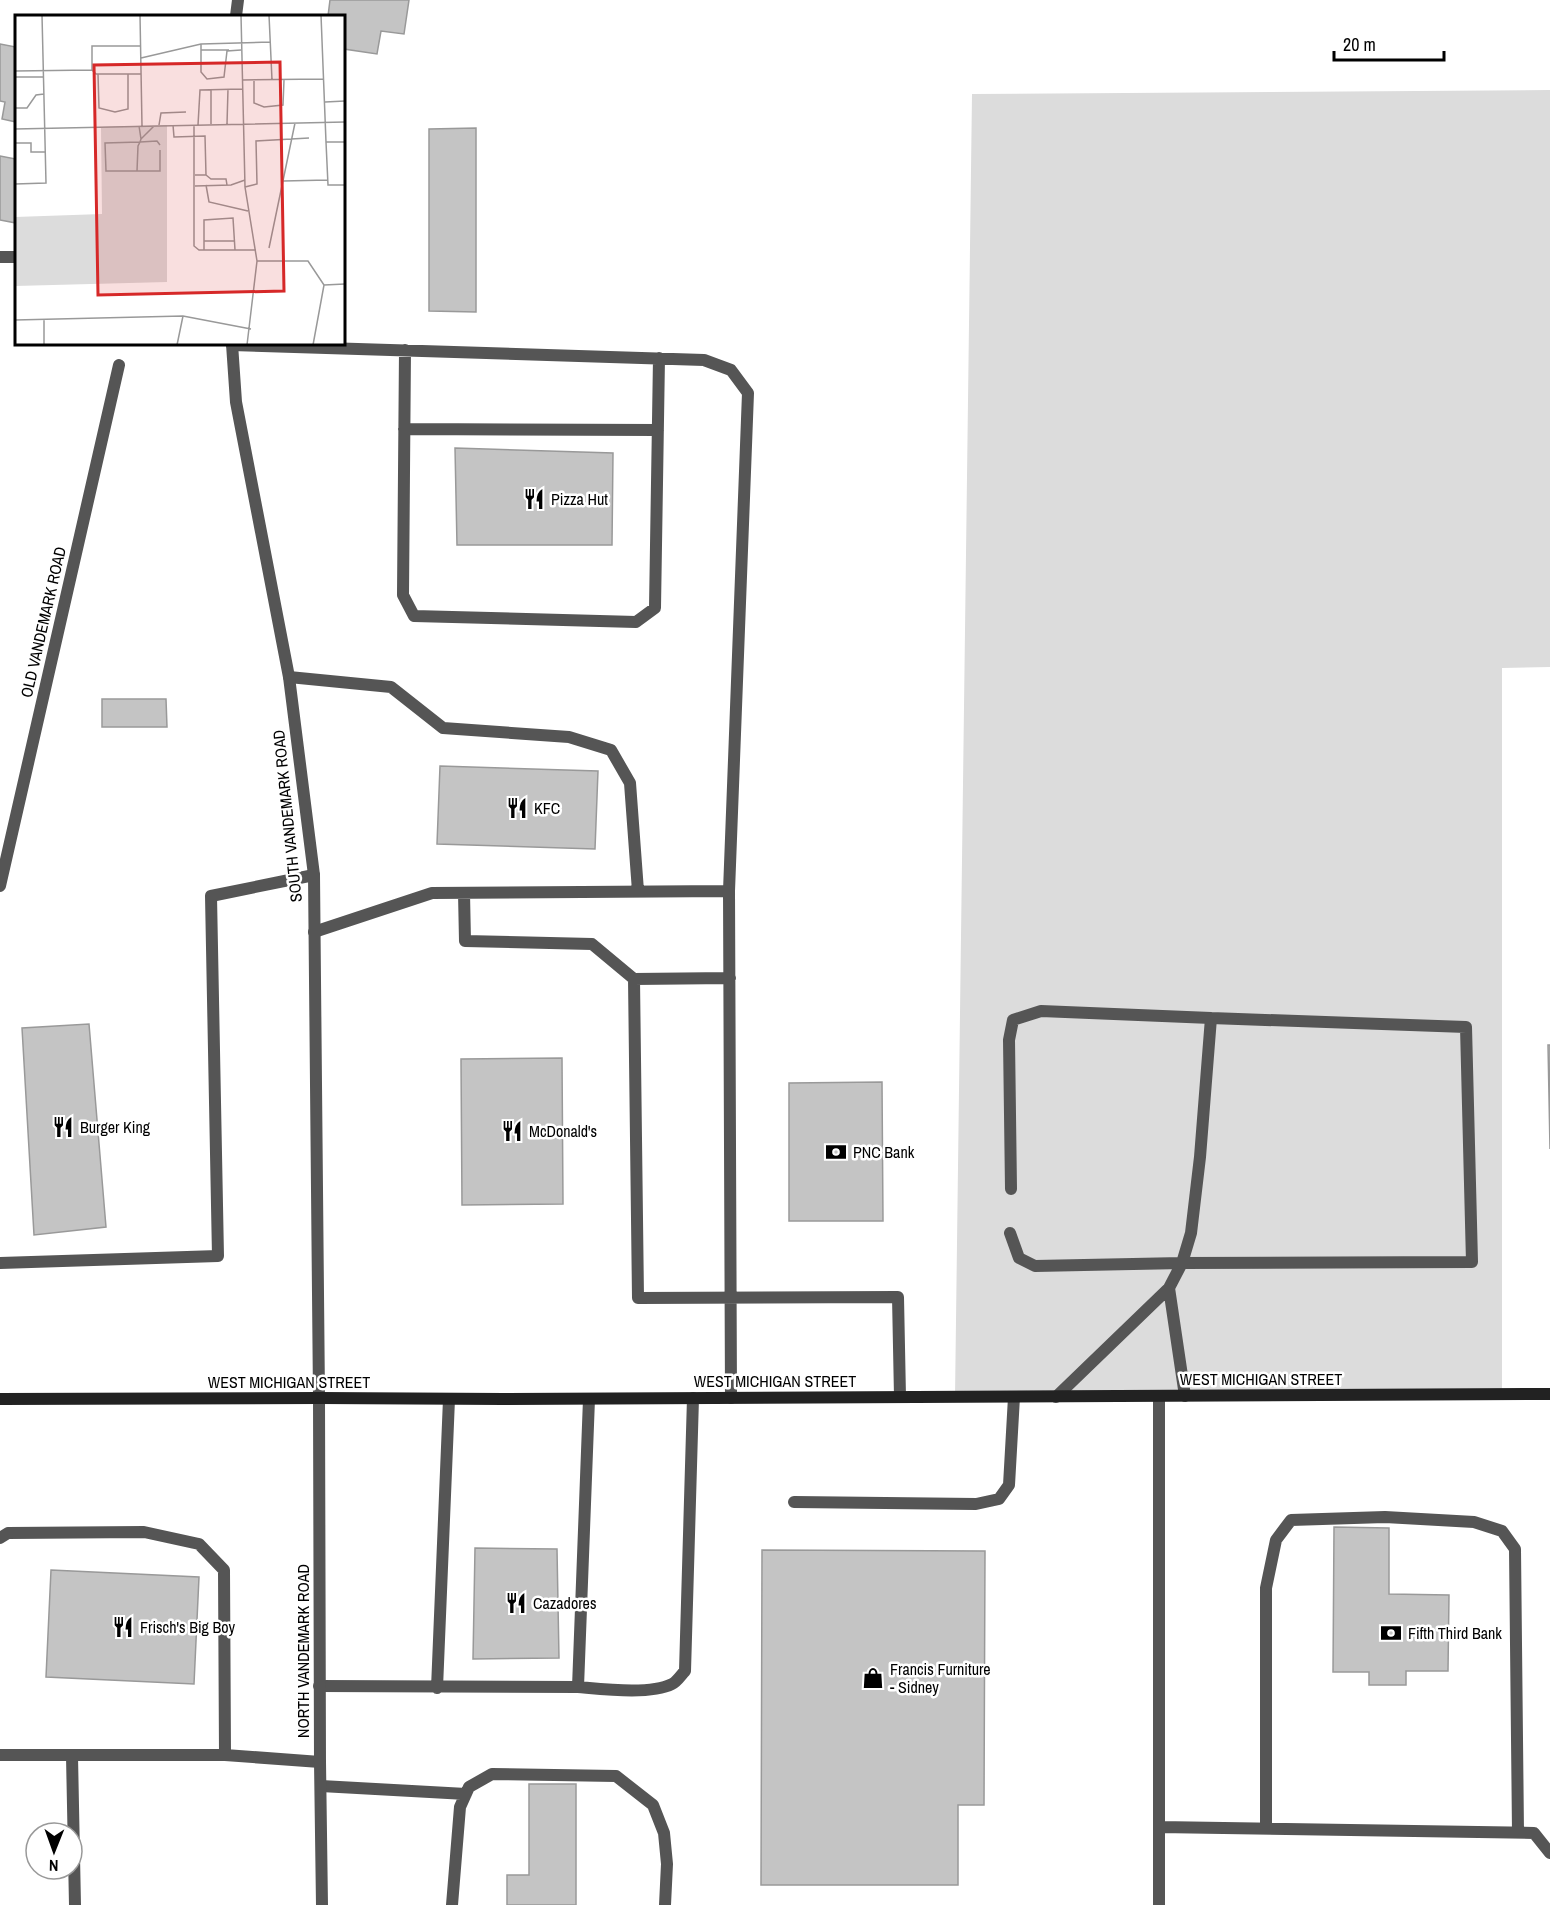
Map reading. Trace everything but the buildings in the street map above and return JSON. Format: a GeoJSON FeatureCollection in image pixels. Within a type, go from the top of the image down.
{"type":"FeatureCollection","features":[{"type":"Feature","properties":{"kind":"main road","name":"WEST MICHIGAN STREET"},"geometry":{"type":"LineString","coordinates":[[0,1399],[590,1399],[1550,1394]]}},
{"type":"Feature","properties":{"kind":"street"},"geometry":{"type":"LineString","coordinates":[[236,15],[238,0]]}},
{"type":"Feature","properties":{"kind":"street","name":"SOUTH VANDEMARK ROAD"},"geometry":{"type":"LineString","coordinates":[[232,345],[236,402],[289,677],[314,875],[319,1398]]}},
{"type":"Feature","properties":{"kind":"street"},"geometry":{"type":"LineString","coordinates":[[261,345],[704,360],[731,370],[748,393],[729,891],[731,1398]]}},
{"type":"Feature","properties":{"kind":"street"},"geometry":{"type":"LineString","coordinates":[[405,350],[403,595],[414,616],[636,622],[655,608],[659,358]]}},
{"type":"Feature","properties":{"kind":"street","name":"OLD VANDEMARK ROAD"},"geometry":{"type":"LineString","coordinates":[[0,886],[119,364]]}},
{"type":"Feature","properties":{"kind":"street"},"geometry":{"type":"LineString","coordinates":[[404,429],[658,430]]}},
{"type":"Feature","properties":{"kind":"street"},"geometry":{"type":"LineString","coordinates":[[289,677],[391,687],[443,728],[569,737],[611,750],[630,783],[638,891]]}},
{"type":"Feature","properties":{"kind":"street"},"geometry":{"type":"LineString","coordinates":[[0,1263],[218,1256],[211,896],[314,875]]}},
{"type":"Feature","properties":{"kind":"street"},"geometry":{"type":"LineString","coordinates":[[314,932],[432,893],[729,891]]}},
{"type":"Feature","properties":{"kind":"street"},"geometry":{"type":"LineString","coordinates":[[464,893],[465,941],[592,944],[634,979],[730,978]]}},
{"type":"Feature","properties":{"kind":"street"},"geometry":{"type":"LineString","coordinates":[[634,979],[638,1298],[898,1297],[900,1397]]}},
{"type":"Feature","properties":{"kind":"street"},"geometry":{"type":"LineString","coordinates":[[1010,1233],[1019,1258],[1035,1266],[1472,1262],[1466,1027],[1041,1011],[1013,1020],[1009,1040],[1011,1189]]}},
{"type":"Feature","properties":{"kind":"street"},"geometry":{"type":"LineString","coordinates":[[1056,1397],[1169,1288],[1182,1263],[1191,1233],[1200,1157],[1211,1018]]}},
{"type":"Feature","properties":{"kind":"street"},"geometry":{"type":"LineString","coordinates":[[1169,1288],[1185,1396]]}},
{"type":"Feature","properties":{"kind":"street"},"geometry":{"type":"LineString","coordinates":[[1159,1396],[1159,1905]]}},
{"type":"Feature","properties":{"kind":"street"},"geometry":{"type":"LineString","coordinates":[[794,1502],[976,1504],[999,1499],[1009,1485],[1014,1397]]}},
{"type":"Feature","properties":{"kind":"street","name":"NORTH VANDEMARK ROAD"},"geometry":{"type":"LineString","coordinates":[[319,1398],[322,1905]]}},
{"type":"Feature","properties":{"kind":"street"},"geometry":{"type":"LineString","coordinates":[[320,1686],[578,1687],[619,1690],[654,1689],[673,1684],[685,1671],[693,1398]]}},
{"type":"Feature","properties":{"kind":"street"},"geometry":{"type":"LineString","coordinates":[[437,1688],[449,1399]]}},
{"type":"Feature","properties":{"kind":"street"},"geometry":{"type":"LineString","coordinates":[[578,1687],[590,1399]]}},
{"type":"Feature","properties":{"kind":"street"},"geometry":{"type":"LineString","coordinates":[[1266,1828],[1266,1588],[1276,1540],[1291,1520],[1385,1517],[1474,1522],[1502,1531],[1515,1549],[1518,1832]]}},
{"type":"Feature","properties":{"kind":"street"},"geometry":{"type":"LineString","coordinates":[[0,1538],[8,1533],[144,1532],[199,1544],[224,1570],[225,1755]]}},
{"type":"Feature","properties":{"kind":"street"},"geometry":{"type":"LineString","coordinates":[[0,1755],[225,1755],[320,1762]]}},
{"type":"Feature","properties":{"kind":"street"},"geometry":{"type":"LineString","coordinates":[[72,1756],[75,1905]]}},
{"type":"Feature","properties":{"kind":"street"},"geometry":{"type":"LineString","coordinates":[[452,1905],[460,1807],[469,1787],[492,1774],[616,1776],[653,1805],[664,1833],[667,1864],[665,1905]]}},
{"type":"Feature","properties":{"kind":"street"},"geometry":{"type":"LineString","coordinates":[[321,1786],[466,1794]]}},
{"type":"Feature","properties":{"kind":"street"},"geometry":{"type":"LineString","coordinates":[[1159,1827],[1534,1833],[1550,1853]]}},
{"type":"Feature","properties":{"kind":"shaded area"},"geometry":{"type":"Polygon","coordinates":[[[1550,90],[1550,667],[1502,668],[1502,1395],[955,1397],[972,94],[1550,90]]]}},
{"type":"Feature","properties":{"kind":"place","name":"Pizza Hut"},"geometry":{"type":"Point","coordinates":[534,499]}},
{"type":"Feature","properties":{"kind":"place","name":"KFC"},"geometry":{"type":"Point","coordinates":[517,808]}},
{"type":"Feature","properties":{"kind":"place","name":"Burger King"},"geometry":{"type":"Point","coordinates":[63,1127]}},
{"type":"Feature","properties":{"kind":"place","name":"McDonald's"},"geometry":{"type":"Point","coordinates":[512,1131]}},
{"type":"Feature","properties":{"kind":"place","name":"PNC Bank"},"geometry":{"type":"Point","coordinates":[836,1152]}},
{"type":"Feature","properties":{"kind":"place","name":"Cazadores"},"geometry":{"type":"Point","coordinates":[516,1603]}},
{"type":"Feature","properties":{"kind":"place","name":"Frisch's Big Boy"},"geometry":{"type":"Point","coordinates":[123,1627]}},
{"type":"Feature","properties":{"kind":"place","name":"Fifth Third Bank"},"geometry":{"type":"Point","coordinates":[1391,1633]}},
{"type":"Feature","properties":{"kind":"place","name":"Francis Furniture - Sidney"},"geometry":{"type":"Point","coordinates":[873,1678]}}]}
